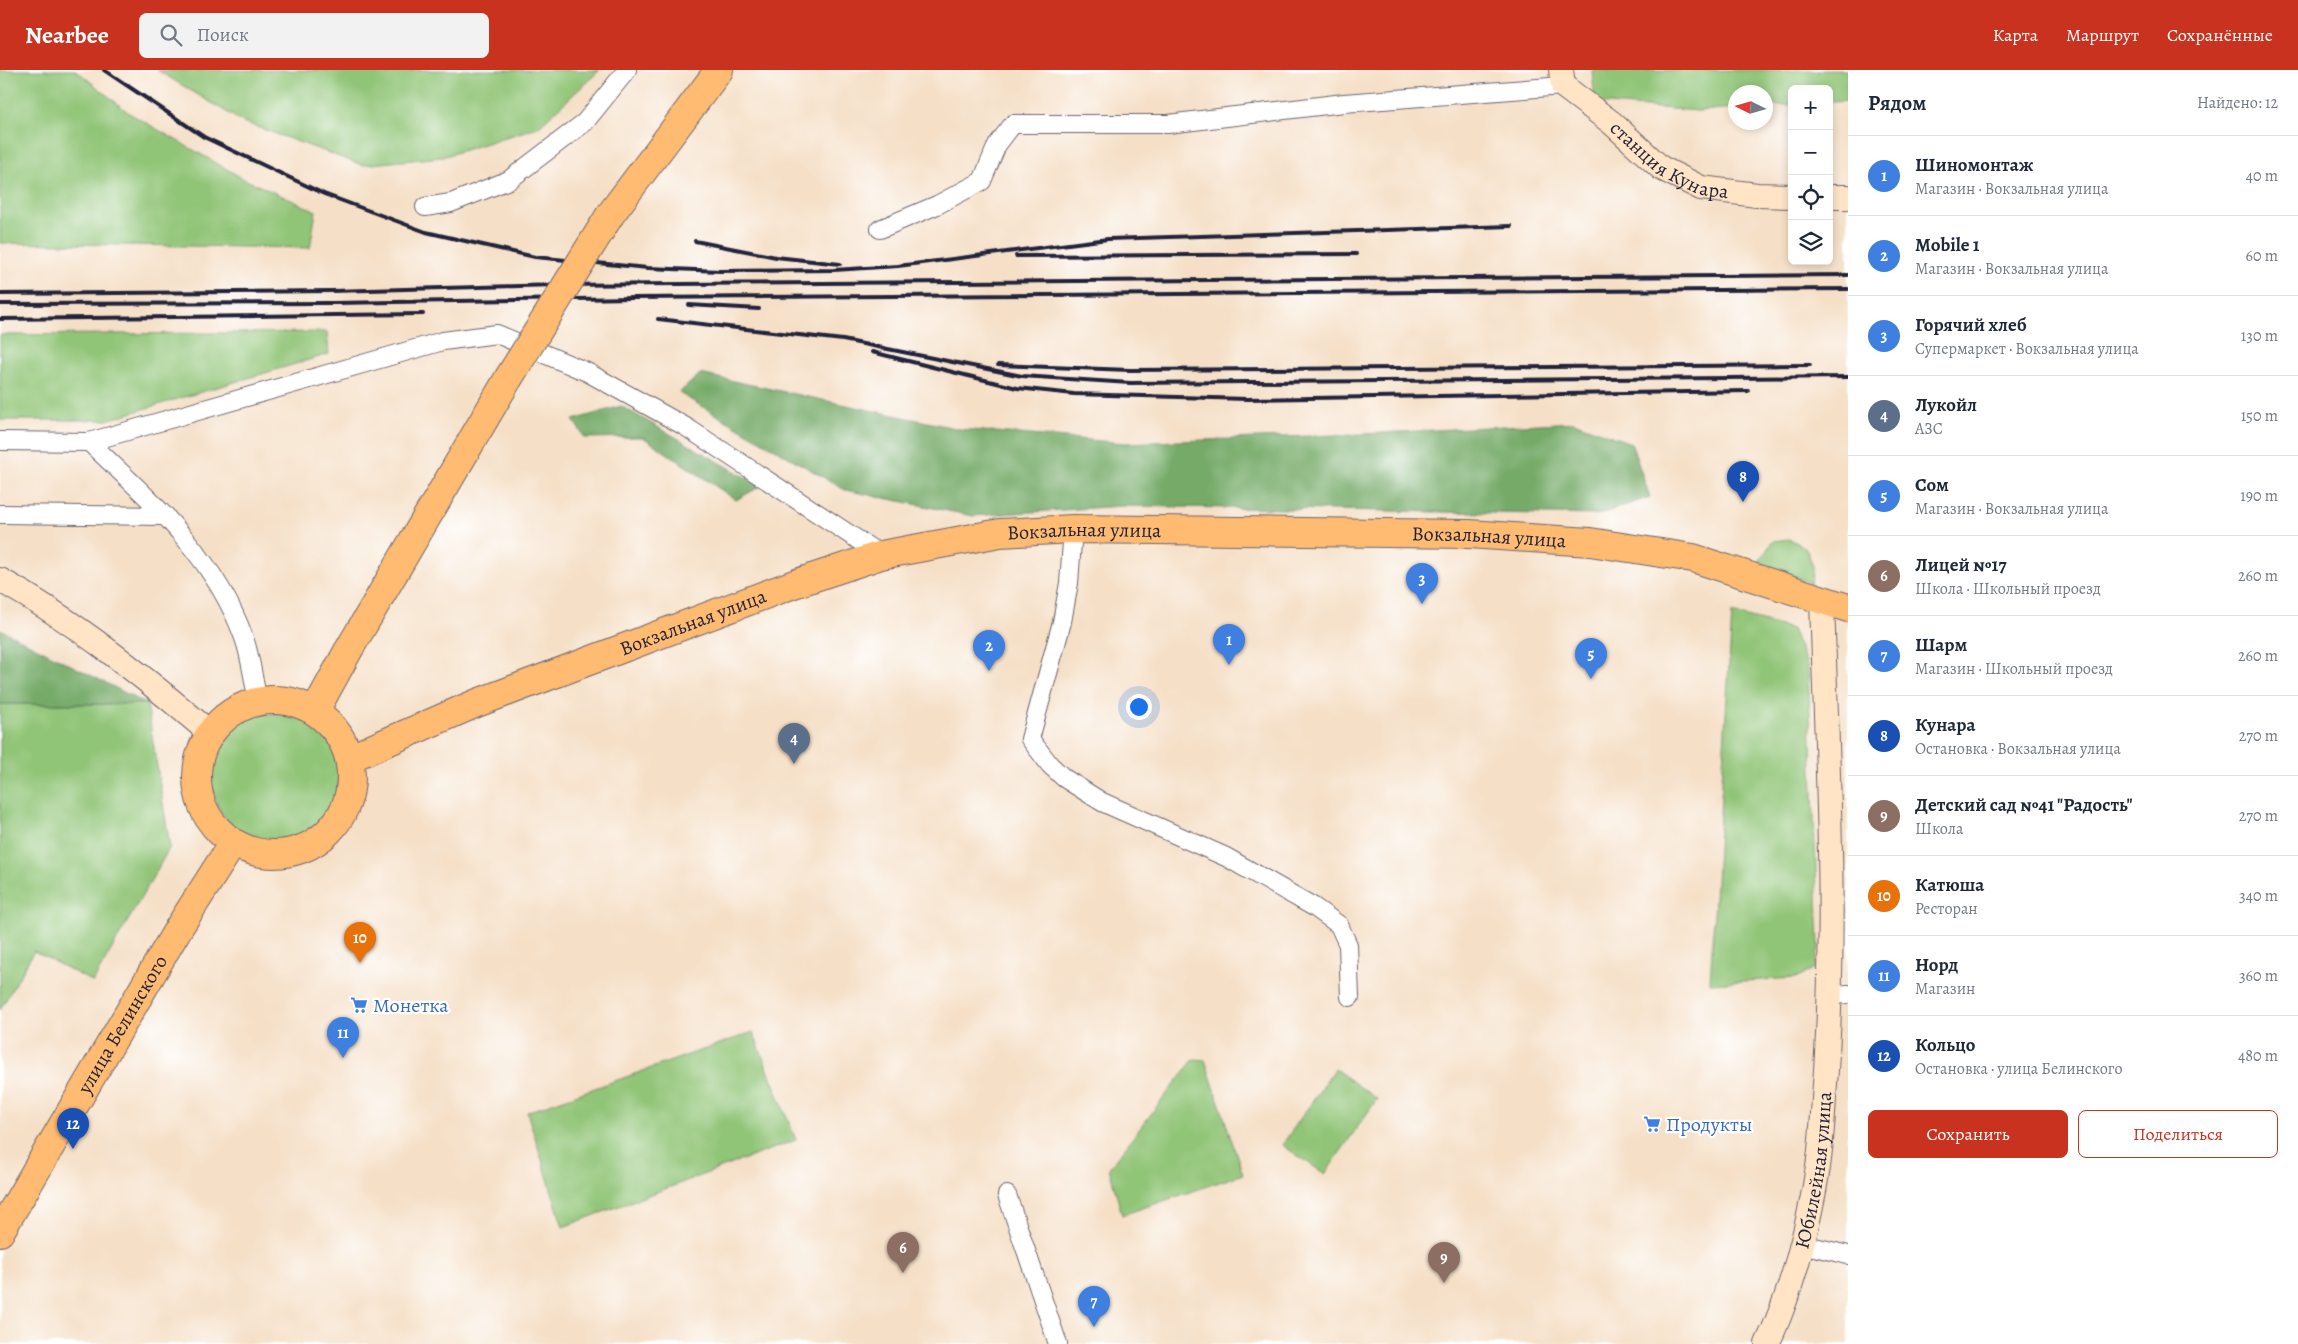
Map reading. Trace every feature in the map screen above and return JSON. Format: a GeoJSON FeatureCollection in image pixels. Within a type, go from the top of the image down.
{"type":"FeatureCollection","features":[{"type":"Feature","properties":{"kind":"main road"},"geometry":{"type":"LineString","coordinates":[[315,711],[348,651],[508,378],[610,215],[718,70]]}},
{"type":"Feature","properties":{"kind":"main road","name":"Вокзальная улица"},"geometry":{"type":"LineString","coordinates":[[350,758],[477,703],[794,584],[881,555],[1000,533],[1073,529],[1470,534],[1590,542],[1693,558],[1835,604]]}},
{"type":"Feature","properties":{"kind":"main road"},"geometry":{"type":"LineString","coordinates":[[258,701],[293,702],[315,711],[324,724],[342,738],[350,758],[352,777],[347,803],[334,826],[311,845],[293,852],[264,854],[232,842],[204,812],[200,801],[197,770],[210,733],[226,716],[258,701]]}},
{"type":"Feature","properties":{"kind":"main road","name":"улица Белинского"},"geometry":{"type":"LineString","coordinates":[[0,1232],[173,937],[232,842]]}},
{"type":"Feature","properties":{"kind":"street"},"geometry":{"type":"LineString","coordinates":[[425,207],[451,203],[509,180],[585,122],[627,70]]}},
{"type":"Feature","properties":{"kind":"street"},"geometry":{"type":"LineString","coordinates":[[880,229],[937,205],[982,181],[997,145],[1013,124],[1168,124],[1562,78]]}},
{"type":"Feature","properties":{"kind":"street","name":"станция Кунара"},"geometry":{"type":"LineString","coordinates":[[1562,78],[1661,168],[1701,188],[1757,196],[1788,196]]}},
{"type":"Feature","properties":{"kind":"street"},"geometry":{"type":"LineString","coordinates":[[1833,197],[1848,197]]}},
{"type":"Feature","properties":{"kind":"street"},"geometry":{"type":"LineString","coordinates":[[0,441],[89,442],[443,341],[497,334],[587,372],[686,427],[881,555]]}},
{"type":"Feature","properties":{"kind":"street"},"geometry":{"type":"LineString","coordinates":[[89,442],[166,516],[207,565],[229,602],[245,639],[258,701]]}},
{"type":"Feature","properties":{"kind":"street"},"geometry":{"type":"LineString","coordinates":[[0,514],[166,516]]}},
{"type":"Feature","properties":{"kind":"street"},"geometry":{"type":"LineString","coordinates":[[1073,529],[1070,583],[1062,622],[1030,739],[1050,765],[1064,778],[1102,802],[1226,857],[1314,907],[1339,925],[1348,945],[1350,997]]}},
{"type":"Feature","properties":{"kind":"street"},"geometry":{"type":"LineString","coordinates":[[0,580],[35,599],[78,629],[157,688],[210,733]]}},
{"type":"Feature","properties":{"kind":"street","name":"Юбилейная улица"},"geometry":{"type":"LineString","coordinates":[[1767,1344],[1774,1329],[1802,1244],[1818,1166],[1839,995],[1830,858],[1835,604]]}},
{"type":"Feature","properties":{"kind":"street"},"geometry":{"type":"LineString","coordinates":[[1006,1195],[1058,1344]]}},
{"type":"Feature","properties":{"kind":"street"},"geometry":{"type":"LineString","coordinates":[[1802,1244],[1848,1255]]}},
{"type":"Feature","properties":{"kind":"green space"},"geometry":{"type":"Polygon","coordinates":[[[0,70],[76,70],[129,113],[244,179],[316,211],[310,248],[0,243],[0,70]]]}},
{"type":"Feature","properties":{"kind":"green space"},"geometry":{"type":"Polygon","coordinates":[[[157,70],[600,70],[538,127],[442,157],[362,165],[243,122],[157,70]]]}},
{"type":"Feature","properties":{"kind":"green space"},"geometry":{"type":"Polygon","coordinates":[[[1592,70],[1848,70],[1848,101],[1833,102],[1833,85],[1788,85],[1788,105],[1773,106],[1773,85],[1728,85],[1728,109],[1698,111],[1595,103],[1592,70]]]}},
{"type":"Feature","properties":{"kind":"green space"},"geometry":{"type":"Polygon","coordinates":[[[327,332],[329,354],[107,420],[0,420],[0,335],[327,332]]]}},
{"type":"Feature","properties":{"kind":"green space"},"geometry":{"type":"Polygon","coordinates":[[[700,374],[960,429],[1125,443],[1363,434],[1574,422],[1631,443],[1650,497],[1597,515],[1122,506],[973,516],[845,490],[679,393],[700,374]]]}},
{"type":"Feature","properties":{"kind":"green space"},"geometry":{"type":"Polygon","coordinates":[[[621,406],[761,486],[736,500],[643,437],[585,438],[573,420],[621,406]]]}},
{"type":"Feature","properties":{"kind":"green space"},"geometry":{"type":"Polygon","coordinates":[[[1789,539],[1805,547],[1813,565],[1811,583],[1758,563],[1773,541],[1789,539]]]}},
{"type":"Feature","properties":{"kind":"green space"},"geometry":{"type":"Polygon","coordinates":[[[1732,613],[1792,629],[1808,667],[1819,946],[1815,969],[1795,978],[1710,983],[1732,613]]]}},
{"type":"Feature","properties":{"kind":"green space"},"geometry":{"type":"Polygon","coordinates":[[[0,629],[14,636],[147,704],[0,704],[0,629]]]}},
{"type":"Feature","properties":{"kind":"green space"},"geometry":{"type":"Polygon","coordinates":[[[0,704],[147,704],[170,847],[93,982],[34,951],[0,1010],[0,704]]]}},
{"type":"Feature","properties":{"kind":"green space"},"geometry":{"type":"Polygon","coordinates":[[[275,713],[299,718],[320,732],[334,753],[339,777],[334,801],[320,822],[299,836],[275,841],[251,836],[230,822],[216,801],[211,777],[216,753],[230,732],[251,718],[275,713]]]}},
{"type":"Feature","properties":{"kind":"green space"},"geometry":{"type":"Polygon","coordinates":[[[753,1032],[796,1140],[563,1227],[527,1112],[753,1032]]]}},
{"type":"Feature","properties":{"kind":"green space"},"geometry":{"type":"Polygon","coordinates":[[[1194,1059],[1205,1060],[1243,1174],[1122,1215],[1109,1168],[1194,1059]]]}},
{"type":"Feature","properties":{"kind":"green space"},"geometry":{"type":"Polygon","coordinates":[[[1335,1069],[1377,1099],[1325,1174],[1282,1145],[1335,1069]]]}},
{"type":"Feature","properties":{"kind":"railway"},"geometry":{"type":"LineString","coordinates":[[104,70],[204,137],[324,194],[426,232],[535,257],[648,268],[720,271],[834,270],[898,266],[1108,239],[1511,226]]}},
{"type":"Feature","properties":{"kind":"railway"},"geometry":{"type":"LineString","coordinates":[[695,241],[776,257],[840,264]]}},
{"type":"Feature","properties":{"kind":"railway"},"geometry":{"type":"LineString","coordinates":[[1016,256],[1356,254]]}},
{"type":"Feature","properties":{"kind":"railway"},"geometry":{"type":"LineString","coordinates":[[0,294],[332,291],[557,285],[1848,275]]}},
{"type":"Feature","properties":{"kind":"railway"},"geometry":{"type":"LineString","coordinates":[[0,304],[334,303],[633,298],[1848,289]]}},
{"type":"Feature","properties":{"kind":"railway"},"geometry":{"type":"LineString","coordinates":[[689,305],[759,309]]}},
{"type":"Feature","properties":{"kind":"railway"},"geometry":{"type":"LineString","coordinates":[[0,319],[423,314]]}},
{"type":"Feature","properties":{"kind":"railway"},"geometry":{"type":"LineString","coordinates":[[658,319],[843,340],[1022,376],[1130,383],[1848,377]]}},
{"type":"Feature","properties":{"kind":"railway"},"geometry":{"type":"LineString","coordinates":[[872,352],[1017,388],[1074,394],[1247,399],[1748,391]]}},
{"type":"Feature","properties":{"kind":"railway"},"geometry":{"type":"LineString","coordinates":[[998,365],[1130,370],[1810,365]]}},
{"type":"Feature","properties":{"kind":"place","name":"Кунара"},"geometry":{"type":"Point","coordinates":[1743,502]}},
{"type":"Feature","properties":{"kind":"place","name":"Горячий хлеб"},"geometry":{"type":"Point","coordinates":[1422,604]}},
{"type":"Feature","properties":{"kind":"place","name":"Шиномонтаж"},"geometry":{"type":"Point","coordinates":[1229,665]}},
{"type":"Feature","properties":{"kind":"place","name":"Mobile 1"},"geometry":{"type":"Point","coordinates":[989,671]}},
{"type":"Feature","properties":{"kind":"place","name":"Сом"},"geometry":{"type":"Point","coordinates":[1591,679]}},
{"type":"Feature","properties":{"kind":"place","name":"Лукойл"},"geometry":{"type":"Point","coordinates":[794,764]}},
{"type":"Feature","properties":{"kind":"place","name":"Катюша"},"geometry":{"type":"Point","coordinates":[360,963]}},
{"type":"Feature","properties":{"kind":"place","name":"Монетка"},"geometry":{"type":"Point","coordinates":[359,1005]}},
{"type":"Feature","properties":{"kind":"place","name":"Норд"},"geometry":{"type":"Point","coordinates":[343,1058]}},
{"type":"Feature","properties":{"kind":"place","name":"Продукты"},"geometry":{"type":"Point","coordinates":[1652,1124]}},
{"type":"Feature","properties":{"kind":"place","name":"Кольцо"},"geometry":{"type":"Point","coordinates":[73,1149]}},
{"type":"Feature","properties":{"kind":"place","name":"Лицей №17"},"geometry":{"type":"Point","coordinates":[903,1273]}},
{"type":"Feature","properties":{"kind":"place","name":"Детский сад №41 \"Радость\""},"geometry":{"type":"Point","coordinates":[1444,1283]}},
{"type":"Feature","properties":{"kind":"place","name":"Шарм"},"geometry":{"type":"Point","coordinates":[1094,1327]}}]}
